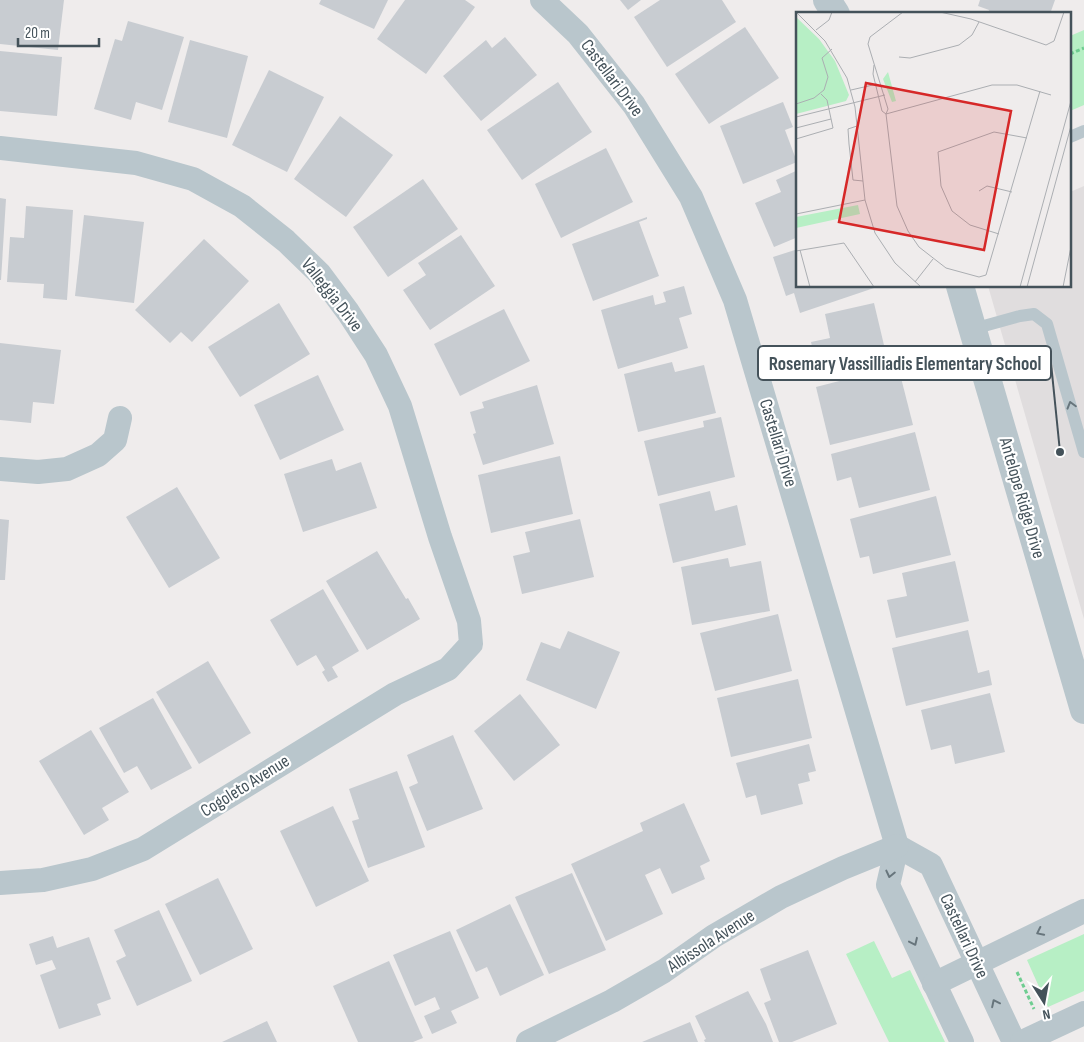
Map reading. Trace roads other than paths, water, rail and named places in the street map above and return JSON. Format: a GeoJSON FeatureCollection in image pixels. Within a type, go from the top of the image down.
{"type":"FeatureCollection","features":[{"type":"Feature","properties":{"kind":"street","name":"Castellari Drive"},"geometry":{"type":"LineString","coordinates":[[542,0],[578,34],[634,105],[691,198],[734,300],[897,846],[888,885],[962,1042]]}},
{"type":"Feature","properties":{"kind":"street"},"geometry":{"type":"LineString","coordinates":[[827,0],[835,12]]}},
{"type":"Feature","properties":{"kind":"street","name":"Valleggia Drive"},"geometry":{"type":"LineString","coordinates":[[0,148],[136,163],[194,179],[242,206],[286,240],[319,273],[348,312],[376,355],[400,406],[440,537],[469,621],[470,644]]}},
{"type":"Feature","properties":{"kind":"street","name":"Antelope Ridge Drive"},"geometry":{"type":"LineString","coordinates":[[961,288],[1084,710]]}},
{"type":"Feature","properties":{"kind":"street"},"geometry":{"type":"LineString","coordinates":[[0,469],[38,472],[67,468],[98,455],[115,440],[120,418]]}},
{"type":"Feature","properties":{"kind":"street","name":"Cogoleto Avenue"},"geometry":{"type":"LineString","coordinates":[[0,883],[43,880],[92,869],[143,849],[395,694],[448,669],[470,644]]}},
{"type":"Feature","properties":{"kind":"street","name":"Castellari Drive"},"geometry":{"type":"LineString","coordinates":[[897,846],[931,865],[1014,1042]]}},
{"type":"Feature","properties":{"kind":"street","name":"Albissola Avenue"},"geometry":{"type":"LineString","coordinates":[[528,1042],[620,997],[664,971],[714,936],[782,897],[843,868],[897,846]]}},
{"type":"Feature","properties":{"kind":"street"},"geometry":{"type":"LineString","coordinates":[[934,984],[1084,911]]}},
{"type":"Feature","properties":{"kind":"street"},"geometry":{"type":"LineString","coordinates":[[1022,1042],[1084,1013]]}},
{"type":"Feature","properties":{"kind":"lane"},"geometry":{"type":"LineString","coordinates":[[1072,136],[1084,131]]}},
{"type":"Feature","properties":{"kind":"lane"},"geometry":{"type":"LineString","coordinates":[[973,329],[1034,314],[1047,324],[1084,452]]}},
{"type":"Feature","properties":{"kind":"place","name":"Rosemary Vassilliadis Elementary School"},"geometry":{"type":"Point","coordinates":[1060,452]}}]}
